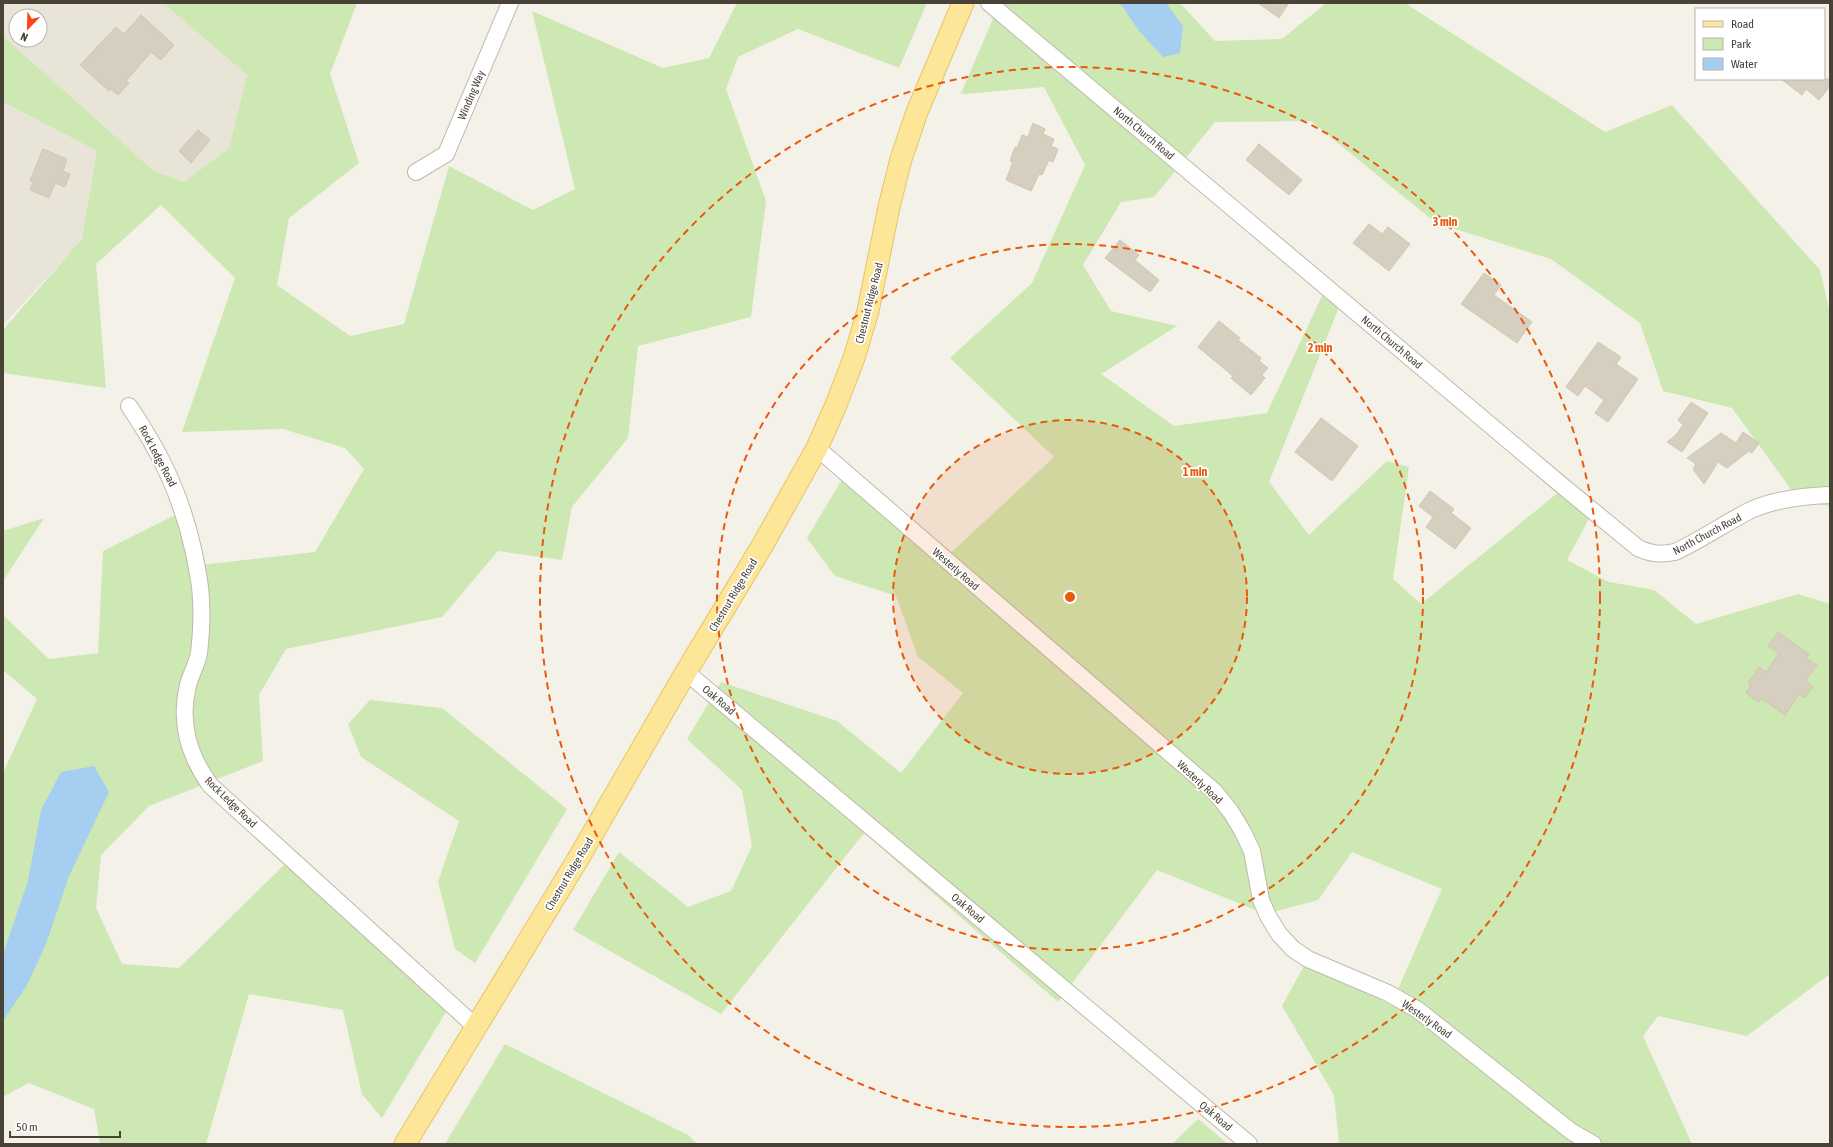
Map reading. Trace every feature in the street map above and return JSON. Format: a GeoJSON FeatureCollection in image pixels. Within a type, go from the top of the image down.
{"type":"FeatureCollection","features":[{"type":"Feature","properties":{"kind":"main road","name":"Chestnut Ridge Road"},"geometry":{"type":"LineString","coordinates":[[405,1144],[578,859],[686,672],[758,552],[817,448],[842,392],[868,311],[889,207],[917,112],[963,3]]}},
{"type":"Feature","properties":{"kind":"street","name":"Winding Way"},"geometry":{"type":"LineString","coordinates":[[416,172],[446,154],[510,3]]}},
{"type":"Feature","properties":{"kind":"street","name":"North Church Road"},"geometry":{"type":"LineString","coordinates":[[989,3],[1638,548],[1651,554],[1663,555],[1675,552],[1752,510],[1778,501],[1830,495]]}},
{"type":"Feature","properties":{"kind":"street","name":"Rock Ledge Road"},"geometry":{"type":"LineString","coordinates":[[129,406],[166,467],[176,491],[188,528],[197,568],[201,599],[201,627],[198,654],[188,685],[185,709],[186,732],[191,752],[199,769],[210,785],[476,1027]]}},
{"type":"Feature","properties":{"kind":"street","name":"Westerly Road"},"geometry":{"type":"LineString","coordinates":[[817,448],[1215,792],[1232,812],[1244,832],[1252,851],[1262,900],[1268,916],[1279,934],[1293,949],[1308,959],[1388,993],[1418,1010],[1572,1132],[1593,1144]]}},
{"type":"Feature","properties":{"kind":"street","name":"Oak Road"},"geometry":{"type":"LineString","coordinates":[[686,672],[1249,1144]]}},
{"type":"Feature","properties":{"kind":"shaded area"},"geometry":{"type":"Polygon","coordinates":[[[3,3],[163,3],[247,75],[229,148],[184,182],[154,171],[16,48],[48,48],[48,8],[8,8],[8,40],[3,36],[3,3]]]}},
{"type":"Feature","properties":{"kind":"shaded area"},"geometry":{"type":"Polygon","coordinates":[[[3,102],[97,151],[83,239],[3,325],[3,102]]]}},
{"type":"Feature","properties":{"kind":"green space"},"geometry":{"type":"Polygon","coordinates":[[[163,3],[357,3],[330,74],[359,163],[289,218],[277,285],[350,336],[404,324],[449,166],[533,210],[575,189],[532,11],[663,68],[709,58],[737,3],[927,3],[899,68],[798,29],[738,57],[726,89],[766,201],[751,317],[638,346],[628,438],[572,507],[562,560],[498,551],[442,617],[286,649],[259,695],[263,761],[149,806],[101,855],[96,908],[122,964],[179,968],[285,864],[449,1007],[382,1118],[362,1094],[343,1010],[249,994],[206,1144],[100,1144],[94,1109],[29,1083],[3,1097],[3,773],[37,699],[3,670],[3,615],[49,659],[98,653],[103,551],[179,513],[191,566],[315,552],[364,469],[345,448],[283,429],[182,432],[235,278],[161,205],[96,264],[106,388],[3,373],[3,330],[82,239],[97,151],[3,102],[3,36],[8,40],[8,48],[16,48],[154,171],[184,182],[229,148],[247,75],[163,3]]]}},
{"type":"Feature","properties":{"kind":"green space"},"geometry":{"type":"Polygon","coordinates":[[[1000,3],[1180,3],[1215,41],[1282,39],[1324,5],[1323,3],[1405,3],[1605,132],[1672,105],[1820,270],[1830,313],[1830,506],[1798,499],[1732,408],[1663,391],[1640,323],[1551,259],[1436,223],[1311,121],[1215,122],[1154,197],[1121,202],[1083,265],[1111,311],[1177,326],[1101,374],[1174,426],[1267,413],[1322,296],[1339,307],[1269,482],[1309,535],[1387,461],[1409,467],[1393,579],[1421,604],[1560,491],[1591,515],[1567,560],[1609,582],[1654,590],[1696,624],[1798,594],[1830,604],[1830,974],[1747,1036],[1658,1016],[1643,1036],[1692,1144],[1339,1144],[1334,1095],[1282,1006],[1306,962],[1391,1005],[1442,889],[1352,852],[1318,900],[1265,914],[1157,870],[1058,1002],[864,833],[721,1014],[573,930],[619,852],[688,907],[731,891],[752,846],[742,790],[687,739],[721,682],[837,721],[901,773],[963,693],[918,657],[896,596],[835,576],[807,538],[843,478],[944,559],[1054,457],[950,358],[1032,283],[1085,165],[1044,87],[966,94],[961,93],[1000,3]]]}},
{"type":"Feature","properties":{"kind":"green space"},"geometry":{"type":"Polygon","coordinates":[[[44,518],[3,581],[3,531],[44,518]]]}},
{"type":"Feature","properties":{"kind":"green space"},"geometry":{"type":"Polygon","coordinates":[[[370,700],[442,708],[567,809],[475,963],[455,949],[438,882],[459,821],[361,757],[348,724],[370,700]]]}},
{"type":"Feature","properties":{"kind":"green space"},"geometry":{"type":"Polygon","coordinates":[[[505,1044],[688,1135],[697,1144],[445,1144],[505,1044]]]}},
{"type":"Feature","properties":{"kind":"green space"},"geometry":{"type":"Polygon","coordinates":[[[1198,1119],[1228,1144],[1172,1144],[1198,1119]]]}},
{"type":"Feature","properties":{"kind":"water"},"geometry":{"type":"Polygon","coordinates":[[[1120,3],[1166,3],[1183,26],[1180,53],[1163,57],[1139,31],[1120,3]]]}},
{"type":"Feature","properties":{"kind":"water"},"geometry":{"type":"Polygon","coordinates":[[[94,766],[109,792],[69,876],[46,944],[27,985],[3,1021],[3,954],[28,881],[41,810],[61,772],[94,766]]]}},
{"type":"Feature","properties":{"kind":"building"},"geometry":{"type":"Polygon","coordinates":[[[1258,3],[1289,3],[1279,18],[1258,3]]]}},
{"type":"Feature","properties":{"kind":"building"},"geometry":{"type":"Polygon","coordinates":[[[141,15],[174,45],[161,60],[151,52],[126,81],[129,83],[118,95],[111,89],[109,91],[80,65],[116,27],[124,34],[141,15]]]}},
{"type":"Feature","properties":{"kind":"building"},"geometry":{"type":"Polygon","coordinates":[[[1830,79],[1830,86],[1819,100],[1806,89],[1802,95],[1782,80],[1830,79]]]}},
{"type":"Feature","properties":{"kind":"building"},"geometry":{"type":"Polygon","coordinates":[[[1033,123],[1045,129],[1043,134],[1054,139],[1051,146],[1058,149],[1053,162],[1049,160],[1042,175],[1039,174],[1031,191],[1006,180],[1013,162],[1010,161],[1015,147],[1017,148],[1022,135],[1028,137],[1033,123]]]}},
{"type":"Feature","properties":{"kind":"building"},"geometry":{"type":"Polygon","coordinates":[[[198,130],[210,140],[191,163],[179,151],[198,130]]]}},
{"type":"Feature","properties":{"kind":"building"},"geometry":{"type":"Polygon","coordinates":[[[1259,144],[1302,180],[1289,195],[1246,160],[1259,144]]]}},
{"type":"Feature","properties":{"kind":"building"},"geometry":{"type":"Polygon","coordinates":[[[43,149],[67,159],[63,171],[70,174],[65,187],[55,183],[49,198],[30,190],[33,182],[30,181],[43,149]]]}},
{"type":"Feature","properties":{"kind":"building"},"geometry":{"type":"Polygon","coordinates":[[[1369,224],[1382,234],[1388,227],[1410,244],[1389,271],[1353,243],[1369,224]]]}},
{"type":"Feature","properties":{"kind":"building"},"geometry":{"type":"Polygon","coordinates":[[[1120,240],[1139,255],[1135,260],[1159,280],[1150,292],[1105,258],[1120,240]]]}},
{"type":"Feature","properties":{"kind":"building"},"geometry":{"type":"Polygon","coordinates":[[[1484,273],[1501,285],[1494,295],[1532,322],[1517,343],[1461,304],[1484,273]]]}},
{"type":"Feature","properties":{"kind":"building"},"geometry":{"type":"Polygon","coordinates":[[[1219,321],[1240,338],[1238,340],[1261,358],[1259,361],[1268,368],[1262,375],[1265,378],[1251,395],[1231,378],[1233,376],[1198,347],[1219,321]]]}},
{"type":"Feature","properties":{"kind":"building"},"geometry":{"type":"Polygon","coordinates":[[[1598,342],[1621,357],[1616,364],[1638,379],[1608,422],[1595,413],[1604,400],[1585,386],[1578,396],[1566,387],[1598,342]]]}},
{"type":"Feature","properties":{"kind":"building"},"geometry":{"type":"Polygon","coordinates":[[[1691,402],[1708,413],[1682,452],[1667,442],[1676,435],[1683,425],[1678,420],[1691,402]]]}},
{"type":"Feature","properties":{"kind":"building"},"geometry":{"type":"Polygon","coordinates":[[[1321,418],[1358,446],[1332,481],[1295,452],[1321,418]]]}},
{"type":"Feature","properties":{"kind":"building"},"geometry":{"type":"Polygon","coordinates":[[[1743,432],[1759,443],[1752,453],[1749,451],[1727,468],[1718,462],[1704,484],[1693,469],[1696,464],[1687,458],[1721,433],[1736,443],[1743,432]]]}},
{"type":"Feature","properties":{"kind":"building"},"geometry":{"type":"Polygon","coordinates":[[[1430,491],[1454,509],[1451,513],[1471,528],[1455,549],[1426,527],[1433,517],[1419,506],[1430,491]]]}},
{"type":"Feature","properties":{"kind":"building"},"geometry":{"type":"Polygon","coordinates":[[[1778,632],[1809,654],[1806,658],[1817,665],[1805,681],[1813,686],[1805,698],[1799,694],[1785,715],[1762,699],[1759,702],[1746,693],[1751,686],[1748,683],[1759,667],[1766,672],[1779,653],[1768,646],[1778,632]]]}}]}
